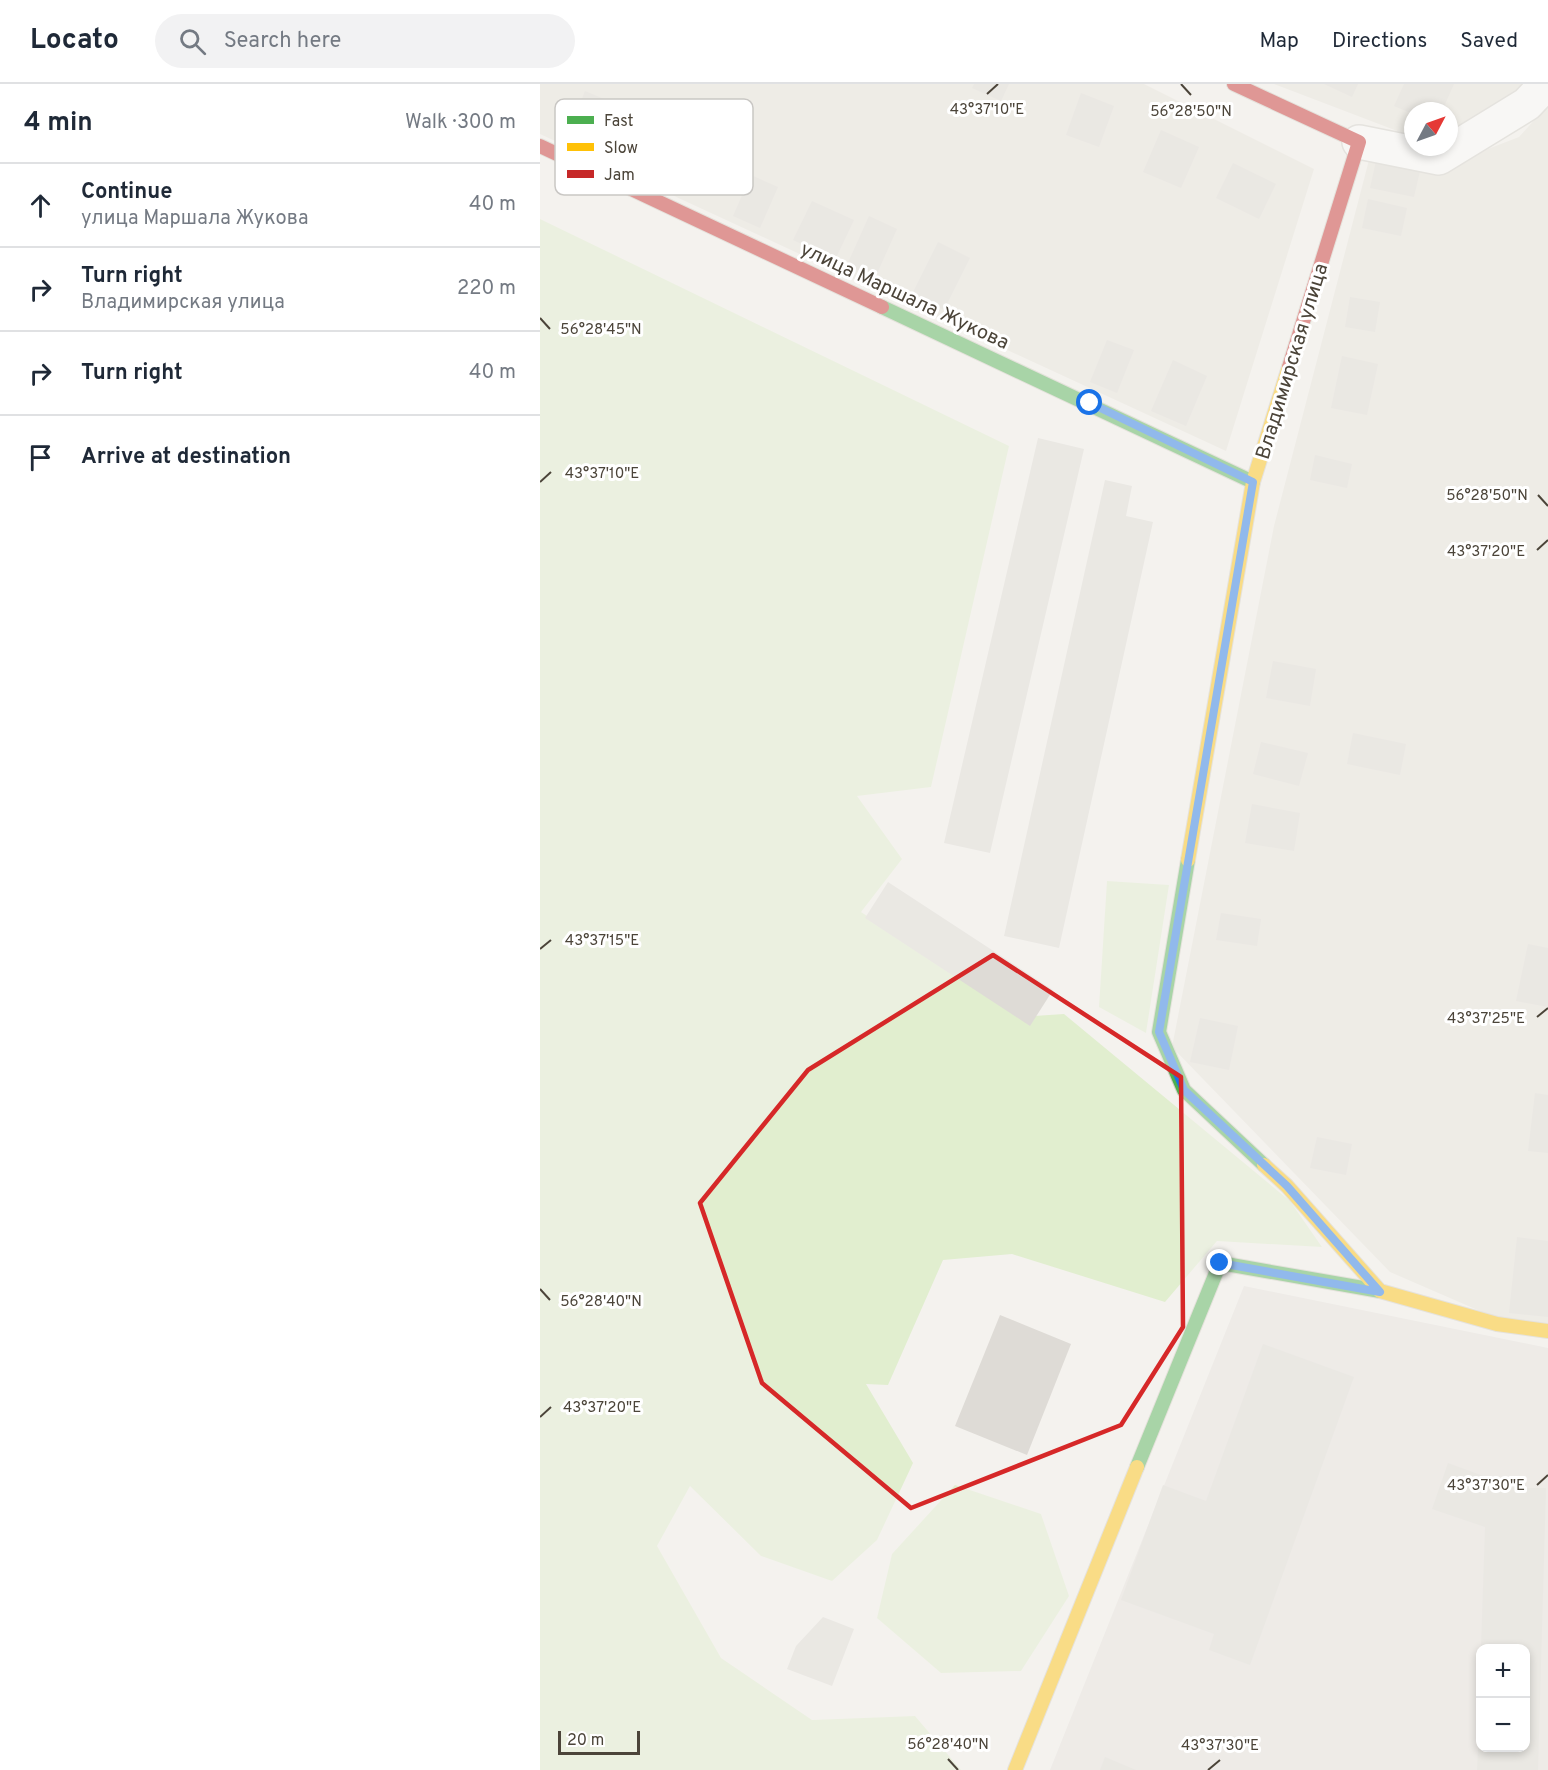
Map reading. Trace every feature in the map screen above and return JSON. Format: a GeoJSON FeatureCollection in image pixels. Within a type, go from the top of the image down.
{"type":"FeatureCollection","features":[{"type":"Feature","properties":{"kind":"street"},"geometry":{"type":"LineString","coordinates":[[1234,84],[1359,142],[1439,158],[1527,104],[1546,84]]}},
{"type":"Feature","properties":{"kind":"street","name":"Владимирская улица"},"geometry":{"type":"LineString","coordinates":[[1359,142],[1253,482],[1159,1032],[1184,1090],[1287,1186],[1380,1292]]}},
{"type":"Feature","properties":{"kind":"street","name":"улица Маршала Жукова"},"geometry":{"type":"LineString","coordinates":[[540,146],[555,153]]}},
{"type":"Feature","properties":{"kind":"street","name":"улица Маршала Жукова"},"geometry":{"type":"LineString","coordinates":[[644,195],[1253,482]]}},
{"type":"Feature","properties":{"kind":"street"},"geometry":{"type":"LineString","coordinates":[[1015,1770],[1220,1263],[1380,1292],[1497,1324],[1548,1331]]}},
{"type":"Feature","properties":{"kind":"highlighted area"},"geometry":{"type":"Polygon","coordinates":[[[993,955],[1181,1077],[1183,1327],[1121,1425],[911,1508],[762,1383],[700,1203],[808,1070],[993,955]]]}},
{"type":"Feature","properties":{"kind":"shaded area"},"geometry":{"type":"Polygon","coordinates":[[[540,84],[1144,84],[1314,169],[1226,451],[672,195],[753,195],[753,99],[555,99],[555,141],[540,134],[540,84]]]}},
{"type":"Feature","properties":{"kind":"shaded area"},"geometry":{"type":"Polygon","coordinates":[[[1274,84],[1525,84],[1458,134],[1458,102],[1404,102],[1404,134],[1274,84]]]}},
{"type":"Feature","properties":{"kind":"shaded area"},"geometry":{"type":"Polygon","coordinates":[[[1548,105],[1548,1323],[1496,1318],[1390,1272],[1172,1047],[1274,526],[1370,156],[1449,164],[1519,137],[1548,105]]]}},
{"type":"Feature","properties":{"kind":"shaded area"},"geometry":{"type":"Polygon","coordinates":[[[1244,1286],[1548,1348],[1548,1770],[1050,1770],[1244,1286]]]}},
{"type":"Feature","properties":{"kind":"green space"},"geometry":{"type":"Polygon","coordinates":[[[540,219],[1009,446],[931,787],[857,796],[902,859],[861,912],[1019,1017],[1064,1014],[1290,1201],[1322,1247],[1217,1241],[1165,1302],[1012,1254],[943,1260],[888,1385],[866,1384],[913,1463],[877,1540],[832,1581],[761,1556],[690,1486],[657,1546],[721,1658],[812,1720],[915,1716],[961,1770],[540,1770],[540,219]]]}},
{"type":"Feature","properties":{"kind":"green space"},"geometry":{"type":"Polygon","coordinates":[[[1107,881],[1169,885],[1146,1033],[1099,1007],[1107,881]]]}},
{"type":"Feature","properties":{"kind":"green space"},"geometry":{"type":"Polygon","coordinates":[[[955,1485],[1041,1514],[1069,1596],[1021,1671],[941,1673],[877,1618],[892,1554],[955,1485]]]}},
{"type":"Feature","properties":{"kind":"building"},"geometry":{"type":"Polygon","coordinates":[[[974,84],[1009,84],[1001,101],[972,88],[974,84]]]}},
{"type":"Feature","properties":{"kind":"building"},"geometry":{"type":"Polygon","coordinates":[[[1324,84],[1358,84],[1352,97],[1324,84]]]}},
{"type":"Feature","properties":{"kind":"building"},"geometry":{"type":"Polygon","coordinates":[[[1404,84],[1454,84],[1446,102],[1404,102],[1404,110],[1394,106],[1404,84]]]}},
{"type":"Feature","properties":{"kind":"building"},"geometry":{"type":"Polygon","coordinates":[[[585,91],[604,99],[582,99],[585,91]]]}},
{"type":"Feature","properties":{"kind":"building"},"geometry":{"type":"Polygon","coordinates":[[[1081,93],[1114,106],[1099,147],[1066,135],[1081,93]]]}},
{"type":"Feature","properties":{"kind":"building"},"geometry":{"type":"Polygon","coordinates":[[[1161,130],[1199,147],[1181,188],[1143,172],[1161,130]]]}},
{"type":"Feature","properties":{"kind":"building"},"geometry":{"type":"Polygon","coordinates":[[[1376,161],[1420,171],[1414,197],[1370,188],[1376,161]]]}},
{"type":"Feature","properties":{"kind":"building"},"geometry":{"type":"Polygon","coordinates":[[[1233,163],[1276,184],[1259,219],[1216,198],[1233,163]]]}},
{"type":"Feature","properties":{"kind":"building"},"geometry":{"type":"Polygon","coordinates":[[[753,176],[778,187],[760,228],[733,216],[742,195],[753,195],[753,176]]]}},
{"type":"Feature","properties":{"kind":"building"},"geometry":{"type":"Polygon","coordinates":[[[1368,199],[1407,208],[1401,236],[1362,228],[1368,199]]]}},
{"type":"Feature","properties":{"kind":"building"},"geometry":{"type":"Polygon","coordinates":[[[812,201],[854,220],[835,260],[793,240],[812,201]]]}},
{"type":"Feature","properties":{"kind":"building"},"geometry":{"type":"Polygon","coordinates":[[[869,216],[897,229],[875,278],[847,265],[869,216]]]}},
{"type":"Feature","properties":{"kind":"building"},"geometry":{"type":"Polygon","coordinates":[[[938,242],[970,258],[944,310],[912,294],[938,242]]]}},
{"type":"Feature","properties":{"kind":"building"},"geometry":{"type":"Polygon","coordinates":[[[1350,297],[1380,302],[1375,332],[1345,327],[1350,297]]]}},
{"type":"Feature","properties":{"kind":"building"},"geometry":{"type":"Polygon","coordinates":[[[1107,340],[1134,350],[1117,393],[1090,382],[1107,340]]]}},
{"type":"Feature","properties":{"kind":"building"},"geometry":{"type":"Polygon","coordinates":[[[1342,356],[1378,364],[1367,415],[1331,408],[1342,356]]]}},
{"type":"Feature","properties":{"kind":"building"},"geometry":{"type":"Polygon","coordinates":[[[1173,360],[1207,376],[1186,426],[1151,411],[1173,360]]]}},
{"type":"Feature","properties":{"kind":"building"},"geometry":{"type":"Polygon","coordinates":[[[1038,438],[1084,449],[990,853],[944,843],[1038,438]]]}},
{"type":"Feature","properties":{"kind":"building"},"geometry":{"type":"Polygon","coordinates":[[[1315,455],[1352,464],[1347,488],[1310,480],[1315,455]]]}},
{"type":"Feature","properties":{"kind":"building"},"geometry":{"type":"Polygon","coordinates":[[[1105,480],[1132,486],[1126,516],[1153,522],[1059,948],[1004,936],[1105,480]]]}},
{"type":"Feature","properties":{"kind":"building"},"geometry":{"type":"Polygon","coordinates":[[[1273,661],[1316,669],[1310,706],[1266,698],[1273,661]]]}},
{"type":"Feature","properties":{"kind":"building"},"geometry":{"type":"Polygon","coordinates":[[[1353,733],[1406,744],[1400,775],[1347,764],[1353,733]]]}},
{"type":"Feature","properties":{"kind":"building"},"geometry":{"type":"Polygon","coordinates":[[[1261,742],[1308,753],[1299,786],[1253,774],[1261,742]]]}},
{"type":"Feature","properties":{"kind":"building"},"geometry":{"type":"Polygon","coordinates":[[[1252,804],[1300,813],[1294,851],[1245,843],[1252,804]]]}},
{"type":"Feature","properties":{"kind":"building"},"geometry":{"type":"Polygon","coordinates":[[[888,882],[1053,990],[1030,1026],[865,918],[888,882]]]}},
{"type":"Feature","properties":{"kind":"building"},"geometry":{"type":"Polygon","coordinates":[[[1221,913],[1261,919],[1257,946],[1216,940],[1221,913]]]}},
{"type":"Feature","properties":{"kind":"building"},"geometry":{"type":"Polygon","coordinates":[[[1528,944],[1548,948],[1548,1007],[1516,1001],[1528,944]]]}},
{"type":"Feature","properties":{"kind":"building"},"geometry":{"type":"Polygon","coordinates":[[[1200,1018],[1238,1026],[1229,1070],[1190,1062],[1200,1018]]]}},
{"type":"Feature","properties":{"kind":"building"},"geometry":{"type":"Polygon","coordinates":[[[1535,1093],[1548,1095],[1548,1153],[1528,1151],[1535,1093]]]}},
{"type":"Feature","properties":{"kind":"building"},"geometry":{"type":"Polygon","coordinates":[[[1317,1137],[1352,1144],[1346,1175],[1310,1168],[1317,1137]]]}},
{"type":"Feature","properties":{"kind":"building"},"geometry":{"type":"Polygon","coordinates":[[[1517,1237],[1548,1241],[1548,1317],[1509,1313],[1517,1237]]]}},
{"type":"Feature","properties":{"kind":"building"},"geometry":{"type":"Polygon","coordinates":[[[1000,1315],[1071,1344],[1027,1455],[955,1426],[1000,1315]]]}},
{"type":"Feature","properties":{"kind":"building"},"geometry":{"type":"Polygon","coordinates":[[[1263,1344],[1354,1377],[1250,1665],[1209,1650],[1214,1634],[1121,1600],[1163,1485],[1206,1501],[1263,1344]]]}},
{"type":"Feature","properties":{"kind":"building"},"geometry":{"type":"Polygon","coordinates":[[[1448,1463],[1516,1488],[1546,1488],[1538,1770],[1477,1770],[1478,1752],[1530,1752],[1530,1644],[1481,1644],[1485,1527],[1432,1509],[1448,1463]]]}},
{"type":"Feature","properties":{"kind":"building"},"geometry":{"type":"Polygon","coordinates":[[[823,1617],[854,1629],[832,1686],[787,1669],[796,1646],[823,1617]]]}},
{"type":"Feature","properties":{"kind":"building"},"geometry":{"type":"Polygon","coordinates":[[[1105,1757],[1136,1770],[1100,1770],[1105,1757]]]}},
{"type":"Feature","properties":{"kind":"traffic: fast"},"geometry":{"type":"LineString","coordinates":[[882,307],[1253,482]]}},
{"type":"Feature","properties":{"kind":"traffic: fast"},"geometry":{"type":"LineString","coordinates":[[1188,860],[1159,1032],[1184,1090],[1264,1165]]}},
{"type":"Feature","properties":{"kind":"traffic: fast"},"geometry":{"type":"LineString","coordinates":[[1137,1467],[1220,1263],[1380,1291]]}},
{"type":"Feature","properties":{"kind":"traffic: slow"},"geometry":{"type":"LineString","coordinates":[[1188,860],[1253,482],[1289,367]]}},
{"type":"Feature","properties":{"kind":"traffic: slow"},"geometry":{"type":"LineString","coordinates":[[1264,1165],[1287,1186],[1380,1291],[1497,1324],[1548,1331]]}},
{"type":"Feature","properties":{"kind":"traffic: slow"},"geometry":{"type":"LineString","coordinates":[[1015,1770],[1137,1467]]}},
{"type":"Feature","properties":{"kind":"traffic: jam"},"geometry":{"type":"LineString","coordinates":[[1234,84],[1359,142],[1289,367]]}},
{"type":"Feature","properties":{"kind":"traffic: jam"},"geometry":{"type":"LineString","coordinates":[[540,146],[555,153]]}},
{"type":"Feature","properties":{"kind":"traffic: jam"},"geometry":{"type":"LineString","coordinates":[[644,195],[882,307]]}},
{"type":"Feature","properties":{"kind":"route"},"geometry":{"type":"LineString","coordinates":[[1090,403],[1253,482],[1159,1032],[1184,1090],[1287,1186],[1380,1292],[1220,1263]]}}]}
